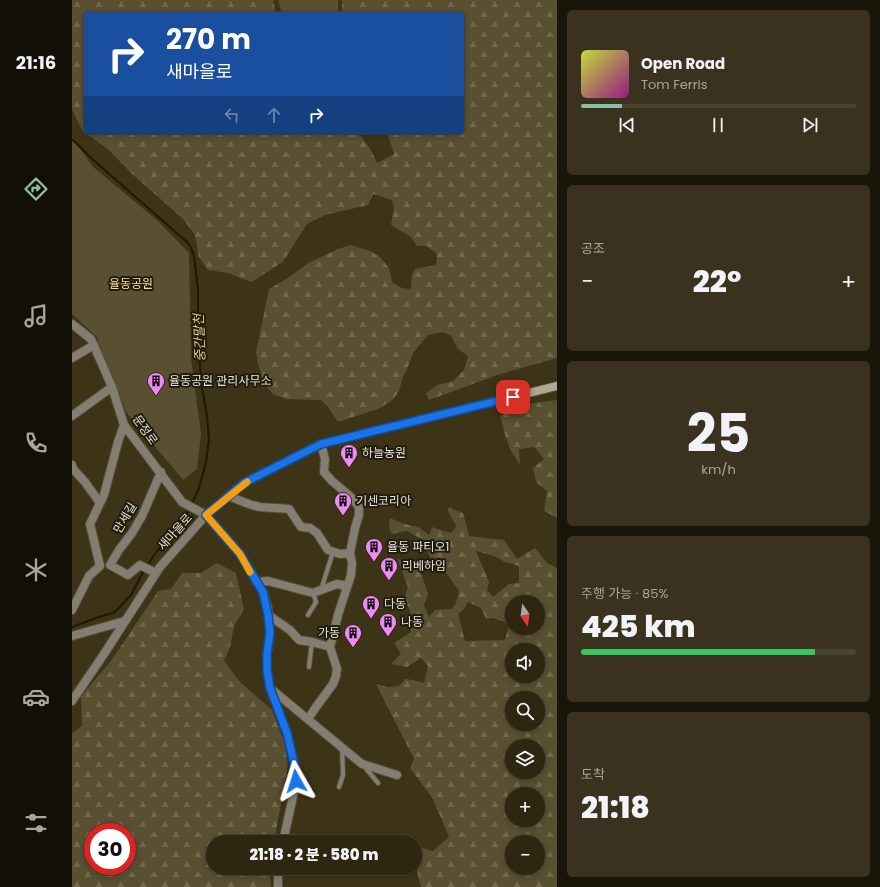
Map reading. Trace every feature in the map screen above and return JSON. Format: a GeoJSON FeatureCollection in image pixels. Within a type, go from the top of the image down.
{"type":"FeatureCollection","features":[{"type":"Feature","properties":{"kind":"street","name":"문정로"},"geometry":{"type":"LineString","coordinates":[[72,324],[91,339],[112,387],[124,425],[184,503],[206,515]]}},
{"type":"Feature","properties":{"kind":"street"},"geometry":{"type":"LineString","coordinates":[[72,358],[94,346]]}},
{"type":"Feature","properties":{"kind":"street","name":"새마을로"},"geometry":{"type":"LineString","coordinates":[[72,701],[125,621],[153,571],[160,567],[206,515],[244,483],[321,444],[557,386]]}},
{"type":"Feature","properties":{"kind":"street"},"geometry":{"type":"LineString","coordinates":[[72,416],[112,387]]}},
{"type":"Feature","properties":{"kind":"street"},"geometry":{"type":"LineString","coordinates":[[100,566],[90,524],[104,495],[124,425]]}},
{"type":"Feature","properties":{"kind":"street"},"geometry":{"type":"LineString","coordinates":[[308,719],[333,684],[336,676],[337,669],[330,647],[338,615],[351,575],[352,563],[350,553],[359,515],[359,507],[352,498],[324,472],[325,459],[321,444]]}},
{"type":"Feature","properties":{"kind":"street"},"geometry":{"type":"LineString","coordinates":[[72,465],[73,469],[85,482],[100,503]]}},
{"type":"Feature","properties":{"kind":"street","name":"만세길"},"geometry":{"type":"LineString","coordinates":[[110,565],[142,516],[161,472]]}},
{"type":"Feature","properties":{"kind":"street"},"geometry":{"type":"LineString","coordinates":[[229,496],[245,503],[260,507],[279,507],[289,509],[301,527],[310,528],[317,533],[328,550],[340,554],[350,553]]}},
{"type":"Feature","properties":{"kind":"street"},"geometry":{"type":"LineString","coordinates":[[206,515],[240,554],[263,592],[270,633],[267,653],[267,670],[270,688],[287,733],[294,763],[296,781],[285,835]]}},
{"type":"Feature","properties":{"kind":"street"},"geometry":{"type":"LineString","coordinates":[[72,610],[89,576],[100,566],[110,565],[128,575],[140,565],[153,571]]}},
{"type":"Feature","properties":{"kind":"street"},"geometry":{"type":"LineString","coordinates":[[256,582],[268,580],[312,593],[337,584],[347,586]]}},
{"type":"Feature","properties":{"kind":"street"},"geometry":{"type":"LineString","coordinates":[[268,615],[290,630],[299,640],[330,647]]}},
{"type":"Feature","properties":{"kind":"street"},"geometry":{"type":"LineString","coordinates":[[72,636],[125,621]]}},
{"type":"Feature","properties":{"kind":"street"},"geometry":{"type":"LineString","coordinates":[[270,688],[362,764],[397,775]]}},
{"type":"Feature","properties":{"kind":"street"},"geometry":{"type":"LineString","coordinates":[[278,875],[278,887]]}},
{"type":"Feature","properties":{"kind":"lane"},"geometry":{"type":"LineString","coordinates":[[321,590],[333,552]]}},
{"type":"Feature","properties":{"kind":"lane"},"geometry":{"type":"LineString","coordinates":[[308,615],[316,602],[312,593]]}},
{"type":"Feature","properties":{"kind":"lane"},"geometry":{"type":"LineString","coordinates":[[309,667],[312,642]]}},
{"type":"Feature","properties":{"kind":"lane"},"geometry":{"type":"LineString","coordinates":[[339,787],[343,776],[342,747]]}},
{"type":"Feature","properties":{"kind":"lane"},"geometry":{"type":"LineString","coordinates":[[362,764],[378,783]]}},
{"type":"Feature","properties":{"kind":"green space"},"geometry":{"type":"Polygon","coordinates":[[[72,0],[273,0],[276,12],[84,12],[84,131],[72,109],[72,0]]]}},
{"type":"Feature","properties":{"kind":"green space"},"geometry":{"type":"Polygon","coordinates":[[[278,0],[338,0],[338,12],[281,12],[278,0]]]}},
{"type":"Feature","properties":{"kind":"green space"},"geometry":{"type":"Polygon","coordinates":[[[342,0],[557,0],[557,358],[500,374],[429,400],[426,393],[437,385],[453,381],[464,370],[468,356],[458,349],[451,336],[442,332],[428,335],[413,353],[399,391],[393,400],[378,409],[338,422],[328,407],[321,400],[286,399],[273,394],[265,385],[258,364],[256,352],[269,289],[288,278],[308,263],[338,249],[351,245],[370,251],[380,257],[389,268],[392,282],[402,288],[411,289],[412,275],[415,269],[436,265],[437,254],[427,246],[417,246],[411,237],[391,225],[394,207],[392,200],[373,194],[368,205],[325,215],[307,224],[283,262],[251,282],[228,273],[208,270],[199,257],[195,235],[184,220],[130,172],[109,150],[87,134],[359,134],[371,150],[377,163],[394,154],[388,134],[464,134],[464,12],[342,12],[342,0]]]}},
{"type":"Feature","properties":{"kind":"green space","name":"율동공원"},"geometry":{"type":"Polygon","coordinates":[[[72,136],[92,166],[158,221],[189,253],[191,358],[201,434],[197,469],[183,480],[126,412],[116,387],[106,370],[97,337],[72,314],[72,136]]]}},
{"type":"Feature","properties":{"kind":"green space"},"geometry":{"type":"Polygon","coordinates":[[[557,400],[557,518],[544,511],[547,491],[536,482],[533,468],[544,459],[534,447],[519,449],[520,465],[510,449],[500,416],[526,404],[557,400]]]}},
{"type":"Feature","properties":{"kind":"green space"},"geometry":{"type":"Polygon","coordinates":[[[451,507],[452,509],[463,513],[469,536],[504,540],[517,559],[535,548],[547,563],[557,568],[557,887],[421,887],[418,875],[422,875],[422,848],[433,851],[449,837],[433,799],[410,768],[414,759],[376,684],[387,687],[399,686],[405,679],[424,683],[428,666],[421,658],[407,667],[391,664],[401,654],[394,643],[411,632],[410,610],[404,599],[408,587],[397,558],[420,570],[428,594],[424,605],[429,617],[435,610],[452,609],[456,603],[459,591],[438,561],[431,559],[423,540],[407,531],[392,534],[389,527],[390,518],[420,528],[429,535],[432,527],[451,533],[456,526],[447,509],[451,507]],[[476,551],[489,582],[487,590],[493,597],[509,584],[519,583],[519,566],[505,562],[494,556],[476,551]]]}},
{"type":"Feature","properties":{"kind":"green space"},"geometry":{"type":"Polygon","coordinates":[[[217,563],[236,573],[244,609],[234,626],[230,647],[224,661],[240,682],[272,710],[284,742],[288,765],[275,835],[206,835],[206,875],[270,875],[271,887],[72,887],[72,733],[82,726],[81,696],[111,661],[158,591],[171,589],[182,573],[201,573],[217,563]]]}},
{"type":"Feature","properties":{"kind":"waterway","name":"중간말천"},"geometry":{"type":"LineString","coordinates":[[72,139],[91,158],[187,242],[194,255],[198,290],[198,337],[200,367],[209,439],[206,462],[199,488],[192,504]]}},
{"type":"Feature","properties":{"kind":"waterway","name":"중간말천"},"geometry":{"type":"LineString","coordinates":[[147,567],[157,551],[171,536],[190,508]]}},
{"type":"Feature","properties":{"kind":"waterway","name":"중간말천"},"geometry":{"type":"LineString","coordinates":[[72,627],[115,612],[131,595],[144,570]]}},
{"type":"Feature","properties":{"kind":"slow traffic"},"geometry":{"type":"LineString","coordinates":[[247,482],[206,515],[240,554],[250,572]]}},
{"type":"Feature","properties":{"kind":"place","name":"율동공원 관리사무소"},"geometry":{"type":"Point","coordinates":[156,396]}},
{"type":"Feature","properties":{"kind":"place","name":"하늘농원"},"geometry":{"type":"Point","coordinates":[349,468]}},
{"type":"Feature","properties":{"kind":"place","name":"기센코리아"},"geometry":{"type":"Point","coordinates":[343,516]}},
{"type":"Feature","properties":{"kind":"place","name":"율동 파티오1"},"geometry":{"type":"Point","coordinates":[374,562]}},
{"type":"Feature","properties":{"kind":"place","name":"리베하임"},"geometry":{"type":"Point","coordinates":[389,581]}},
{"type":"Feature","properties":{"kind":"place","name":"다동"},"geometry":{"type":"Point","coordinates":[371,619]}},
{"type":"Feature","properties":{"kind":"place","name":"나동"},"geometry":{"type":"Point","coordinates":[388,637]}},
{"type":"Feature","properties":{"kind":"place","name":"가동"},"geometry":{"type":"Point","coordinates":[353,648]}},
{"type":"Feature","properties":{"kind":"route"},"geometry":{"type":"LineString","coordinates":[[296,781],[294,763],[287,733],[270,688],[267,670],[267,653],[270,633],[268,610],[263,592],[240,554],[206,515],[244,483],[321,444],[513,397]]}}]}
